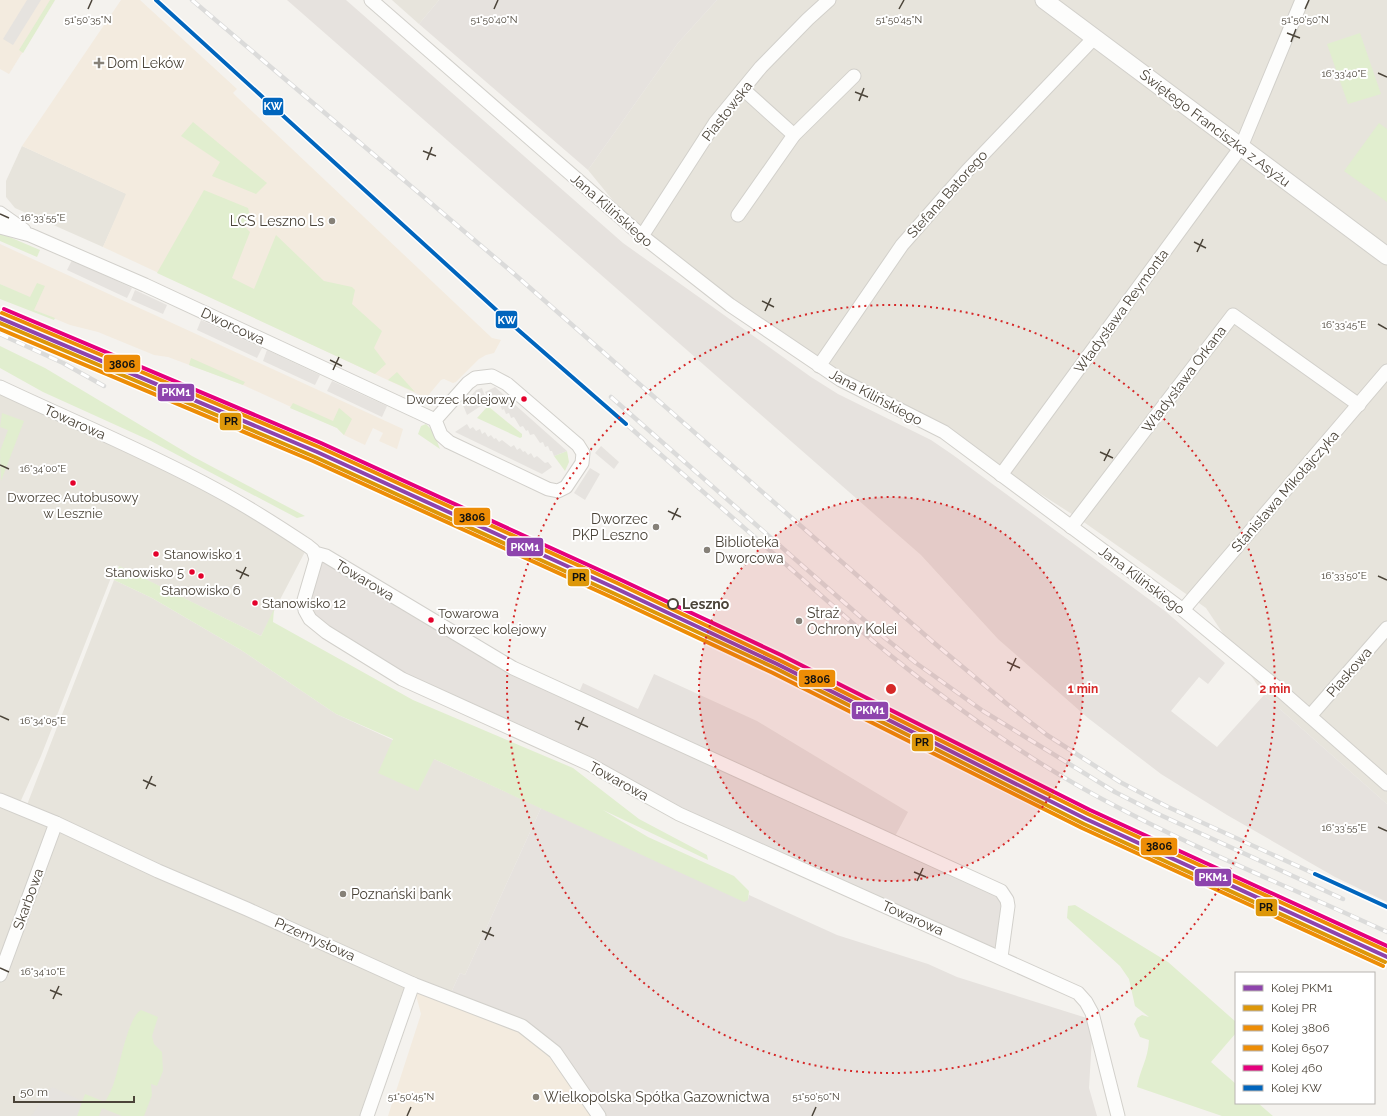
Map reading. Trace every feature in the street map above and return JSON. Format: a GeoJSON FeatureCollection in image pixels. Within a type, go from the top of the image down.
{"type":"FeatureCollection","features":[{"type":"Feature","properties":{"kind":"street","name":"Jana Kilińskiego"},"geometry":{"type":"LineString","coordinates":[[372,0],[642,236],[730,304],[819,366],[879,400],[944,432],[1183,610],[1310,716],[1387,784]]}},
{"type":"Feature","properties":{"kind":"street","name":"Piastowska"},"geometry":{"type":"LineString","coordinates":[[642,236],[715,123],[761,68],[808,18],[830,0]]}},
{"type":"Feature","properties":{"kind":"street","name":"Świętego Franciszka z Asyżu"},"geometry":{"type":"LineString","coordinates":[[1044,0],[1387,256]]}},
{"type":"Feature","properties":{"kind":"street","name":"Władysława Reymonta"},"geometry":{"type":"LineString","coordinates":[[1001,475],[1241,147],[1302,0]]}},
{"type":"Feature","properties":{"kind":"street","name":"Stefana Batorego"},"geometry":{"type":"LineString","coordinates":[[819,366],[902,245],[967,171],[1094,38]]}},
{"type":"Feature","properties":{"kind":"street"},"geometry":{"type":"LineString","coordinates":[[738,215],[794,136],[854,76]]}},
{"type":"Feature","properties":{"kind":"street"},"geometry":{"type":"LineString","coordinates":[[744,89],[794,136]]}},
{"type":"Feature","properties":{"kind":"street","name":"Dworcowa"},"geometry":{"type":"LineString","coordinates":[[0,213],[30,235]]}},
{"type":"Feature","properties":{"kind":"street","name":"Dworcowa"},"geometry":{"type":"LineString","coordinates":[[0,227],[30,235],[145,286],[435,420]]}},
{"type":"Feature","properties":{"kind":"street","name":"Władysława Orkana"},"geometry":{"type":"LineString","coordinates":[[1071,527],[1233,315],[1358,405]]}},
{"type":"Feature","properties":{"kind":"street","name":"Stanisława Mikołajczyka"},"geometry":{"type":"LineString","coordinates":[[1183,610],[1387,371]]}},
{"type":"Feature","properties":{"kind":"street"},"geometry":{"type":"LineString","coordinates":[[492,376],[507,384],[578,445],[583,453],[582,463],[566,487],[562,490],[553,491],[449,442],[441,436],[435,420],[468,383],[476,378],[492,376]]}},
{"type":"Feature","properties":{"kind":"street","name":"Towarowa"},"geometry":{"type":"LineString","coordinates":[[0,387],[215,488],[266,518],[308,546],[315,553],[326,556],[513,668],[1001,891],[1007,900],[1008,906],[1001,957]]}},
{"type":"Feature","properties":{"kind":"street","name":"Towarowa"},"geometry":{"type":"LineString","coordinates":[[315,553],[316,563],[304,600],[305,610],[310,619],[321,629],[402,679],[589,764],[679,814],[1068,987],[1078,993],[1086,1002],[1092,1013],[1118,1116]]}},
{"type":"Feature","properties":{"kind":"street","name":"Piaskowa"},"geometry":{"type":"LineString","coordinates":[[1310,716],[1387,628]]}},
{"type":"Feature","properties":{"kind":"street","name":"Przemysłowa"},"geometry":{"type":"LineString","coordinates":[[0,800],[56,823],[158,871],[247,909],[413,984],[522,1026],[554,1052],[599,1116]]}},
{"type":"Feature","properties":{"kind":"street","name":"Skarbowa"},"geometry":{"type":"LineString","coordinates":[[0,975],[56,823]]}},
{"type":"Feature","properties":{"kind":"street"},"geometry":{"type":"LineString","coordinates":[[367,1116],[413,984]]}},
{"type":"Feature","properties":{"kind":"shaded area"},"geometry":{"type":"Polygon","coordinates":[[[0,0],[55,0],[9,74],[0,69],[0,0]]]}},
{"type":"Feature","properties":{"kind":"shaded area"},"geometry":{"type":"Polygon","coordinates":[[[27,0],[41,0],[13,45],[3,39],[27,0]]]}},
{"type":"Feature","properties":{"kind":"shaded area"},"geometry":{"type":"Polygon","coordinates":[[[121,0],[140,0],[237,89],[233,93],[238,98],[492,338],[501,340],[494,353],[479,359],[456,382],[453,383],[444,379],[441,380],[426,398],[103,247],[126,194],[22,146],[121,0]]]}},
{"type":"Feature","properties":{"kind":"shaded area"},"geometry":{"type":"Polygon","coordinates":[[[287,0],[346,0],[623,243],[811,377],[838,394],[931,440],[1165,611],[1225,663],[1208,684],[1199,677],[1171,711],[1217,747],[1264,695],[1387,804],[1387,902],[1335,877],[1227,815],[1161,774],[1088,718],[998,639],[921,555],[287,0]]]}},
{"type":"Feature","properties":{"kind":"shaded area"},"geometry":{"type":"Polygon","coordinates":[[[392,0],[439,0],[419,24],[392,0]]]}},
{"type":"Feature","properties":{"kind":"shaded area"},"geometry":{"type":"Polygon","coordinates":[[[439,0],[717,0],[678,43],[588,170],[419,24],[439,0]]]}},
{"type":"Feature","properties":{"kind":"shaded area"},"geometry":{"type":"Polygon","coordinates":[[[717,0],[1387,0],[1387,804],[1264,695],[1206,608],[1078,518],[944,432],[879,400],[642,236],[588,170],[678,43],[717,0]]]}},
{"type":"Feature","properties":{"kind":"shaded area"},"geometry":{"type":"Polygon","coordinates":[[[22,146],[127,194],[103,247],[15,208],[6,197],[6,181],[22,146]]]}},
{"type":"Feature","properties":{"kind":"shaded area"},"geometry":{"type":"Polygon","coordinates":[[[0,244],[403,429],[397,449],[379,441],[383,433],[373,428],[365,445],[344,435],[337,428],[243,385],[168,357],[154,355],[98,332],[70,325],[34,310],[30,298],[0,284],[0,244]]]}},
{"type":"Feature","properties":{"kind":"shaded area"},"geometry":{"type":"Polygon","coordinates":[[[72,260],[132,288],[127,298],[67,270],[72,260]]]}},
{"type":"Feature","properties":{"kind":"shaded area"},"geometry":{"type":"Polygon","coordinates":[[[135,290],[167,305],[163,314],[131,300],[135,290]]]}},
{"type":"Feature","properties":{"kind":"shaded area"},"geometry":{"type":"Polygon","coordinates":[[[201,320],[262,348],[257,358],[197,330],[201,320]]]}},
{"type":"Feature","properties":{"kind":"shaded area"},"geometry":{"type":"Polygon","coordinates":[[[267,350],[320,375],[315,385],[263,361],[267,350]]]}},
{"type":"Feature","properties":{"kind":"shaded area"},"geometry":{"type":"Polygon","coordinates":[[[332,381],[387,406],[382,417],[327,391],[332,381]]]}},
{"type":"Feature","properties":{"kind":"shaded area"},"geometry":{"type":"Polygon","coordinates":[[[0,387],[116,440],[308,546],[261,636],[116,565],[41,756],[18,807],[25,810],[114,580],[152,598],[241,650],[336,714],[541,808],[465,975],[460,973],[449,997],[414,984],[367,1116],[0,1116],[0,387]]]}},
{"type":"Feature","properties":{"kind":"shaded area"},"geometry":{"type":"Polygon","coordinates":[[[495,387],[567,451],[554,456],[548,446],[545,447],[543,442],[540,443],[534,434],[530,435],[528,430],[526,431],[523,426],[520,427],[514,417],[511,418],[509,413],[506,414],[504,409],[502,410],[500,404],[497,405],[490,396],[488,397],[485,392],[495,387]]]}},
{"type":"Feature","properties":{"kind":"shaded area"},"geometry":{"type":"Polygon","coordinates":[[[482,388],[487,402],[467,415],[463,405],[476,390],[482,388]]]}},
{"type":"Feature","properties":{"kind":"shaded area"},"geometry":{"type":"Polygon","coordinates":[[[467,424],[470,429],[473,427],[476,431],[480,429],[482,434],[485,432],[488,437],[491,435],[499,442],[502,440],[511,447],[514,445],[517,450],[520,448],[528,455],[531,453],[534,458],[537,456],[545,463],[548,462],[552,467],[542,474],[455,432],[467,424]]]}},
{"type":"Feature","properties":{"kind":"shaded area"},"geometry":{"type":"Polygon","coordinates":[[[601,446],[619,462],[614,469],[595,453],[601,446]]]}},
{"type":"Feature","properties":{"kind":"shaded area"},"geometry":{"type":"Polygon","coordinates":[[[590,468],[600,474],[585,500],[574,493],[590,468]]]}},
{"type":"Feature","properties":{"kind":"shaded area"},"geometry":{"type":"Polygon","coordinates":[[[316,554],[577,697],[583,683],[638,709],[654,674],[757,721],[908,812],[894,838],[1004,895],[1001,957],[402,679],[310,619],[306,590],[316,554]]]}},
{"type":"Feature","properties":{"kind":"shaded area"},"geometry":{"type":"Polygon","coordinates":[[[541,808],[748,900],[749,895],[837,935],[928,964],[957,977],[1093,1020],[1089,1088],[1097,1116],[599,1116],[555,1052],[523,1026],[449,997],[460,973],[465,975],[541,808]]]}},
{"type":"Feature","properties":{"kind":"shaded area"},"geometry":{"type":"Polygon","coordinates":[[[413,984],[522,1026],[555,1052],[599,1116],[388,1116],[421,1014],[413,984]]]}},
{"type":"Feature","properties":{"kind":"shaded area"},"geometry":{"type":"Polygon","coordinates":[[[52,1087],[82,1101],[77,1116],[31,1116],[52,1087]]]}},
{"type":"Feature","properties":{"kind":"green space"},"geometry":{"type":"Polygon","coordinates":[[[50,0],[55,0],[23,53],[19,50],[50,0]]]}},
{"type":"Feature","properties":{"kind":"green space"},"geometry":{"type":"Polygon","coordinates":[[[1360,33],[1381,94],[1348,104],[1327,44],[1360,33]]]}},
{"type":"Feature","properties":{"kind":"green space"},"geometry":{"type":"Polygon","coordinates":[[[193,122],[267,183],[256,194],[212,176],[220,162],[181,136],[193,122]]]}},
{"type":"Feature","properties":{"kind":"green space"},"geometry":{"type":"Polygon","coordinates":[[[1379,123],[1387,129],[1387,202],[1344,171],[1379,123]]]}},
{"type":"Feature","properties":{"kind":"green space"},"geometry":{"type":"Polygon","coordinates":[[[204,190],[248,208],[251,219],[245,227],[250,232],[232,278],[254,289],[276,235],[324,281],[352,287],[355,290],[352,304],[382,331],[374,348],[386,364],[375,374],[157,273],[204,190]]]}},
{"type":"Feature","properties":{"kind":"green space"},"geometry":{"type":"Polygon","coordinates":[[[0,233],[40,250],[37,257],[0,241],[0,233]]]}},
{"type":"Feature","properties":{"kind":"green space"},"geometry":{"type":"Polygon","coordinates":[[[37,283],[45,286],[34,310],[55,318],[54,320],[0,299],[0,284],[30,297],[37,283]]]}},
{"type":"Feature","properties":{"kind":"green space"},"geometry":{"type":"Polygon","coordinates":[[[0,346],[45,368],[192,456],[305,516],[297,518],[151,441],[43,392],[0,368],[0,346]]]}},
{"type":"Feature","properties":{"kind":"green space"},"geometry":{"type":"Polygon","coordinates":[[[191,358],[245,382],[243,385],[189,365],[191,358]]]}},
{"type":"Feature","properties":{"kind":"green space"},"geometry":{"type":"Polygon","coordinates":[[[397,372],[415,392],[388,380],[397,372]]]}},
{"type":"Feature","properties":{"kind":"green space"},"geometry":{"type":"Polygon","coordinates":[[[293,403],[333,421],[339,408],[352,419],[344,435],[337,428],[290,408],[293,403]]]}},
{"type":"Feature","properties":{"kind":"green space"},"geometry":{"type":"Polygon","coordinates":[[[487,407],[489,407],[522,434],[522,437],[520,438],[477,418],[487,407]]]}},
{"type":"Feature","properties":{"kind":"green space"},"geometry":{"type":"Polygon","coordinates":[[[2,413],[24,421],[1,481],[0,451],[8,430],[0,427],[2,413]]]}},
{"type":"Feature","properties":{"kind":"green space"},"geometry":{"type":"Polygon","coordinates":[[[426,424],[433,431],[440,449],[418,434],[421,426],[426,424]]]}},
{"type":"Feature","properties":{"kind":"green space"},"geometry":{"type":"Polygon","coordinates":[[[567,451],[569,462],[565,471],[554,456],[567,451]]]}},
{"type":"Feature","properties":{"kind":"green space"},"geometry":{"type":"Polygon","coordinates":[[[119,566],[261,636],[274,609],[273,622],[413,700],[573,768],[639,819],[707,855],[708,860],[603,810],[648,837],[734,876],[749,891],[748,900],[744,902],[434,759],[418,791],[378,773],[393,739],[336,714],[241,650],[152,598],[114,580],[119,566]]]}},
{"type":"Feature","properties":{"kind":"green space"},"geometry":{"type":"Polygon","coordinates":[[[1075,905],[1168,962],[1235,1021],[1235,1034],[1211,1062],[1235,1083],[1235,1104],[1259,1104],[1273,1116],[1222,1116],[1137,1087],[1147,1053],[1149,1040],[1140,1037],[1134,1024],[1137,1018],[1142,1015],[1149,1017],[1135,1006],[1129,979],[1120,966],[1067,918],[1068,906],[1075,905]]]}},
{"type":"Feature","properties":{"kind":"green space"},"geometry":{"type":"Polygon","coordinates":[[[141,1010],[158,1017],[152,1036],[154,1044],[162,1052],[163,1071],[157,1086],[151,1084],[152,1095],[144,1116],[122,1116],[102,1108],[99,1116],[77,1116],[85,1094],[105,1102],[114,1082],[128,1031],[136,1014],[141,1010]]]}},
{"type":"Feature","properties":{"kind":"railway"},"geometry":{"type":"LineString","coordinates":[[192,0],[512,272],[933,642],[1007,704],[1047,735],[1120,782],[1168,807],[1315,874]]}},
{"type":"Feature","properties":{"kind":"railway"},"geometry":{"type":"LineString","coordinates":[[0,334],[63,363],[104,386]]}},
{"type":"Feature","properties":{"kind":"railway"},"geometry":{"type":"LineString","coordinates":[[611,397],[880,634],[916,663],[983,711],[1115,792],[1156,813],[1343,899]]}},
{"type":"Feature","properties":{"kind":"railway"},"geometry":{"type":"LineString","coordinates":[[626,424],[873,641],[931,688],[992,732],[1056,773],[1153,826],[1387,932]]}},
{"type":"Feature","properties":{"kind":"rail line","name":"KW"},"geometry":{"type":"LineString","coordinates":[[156,0],[516,328],[626,424]]}},
{"type":"Feature","properties":{"kind":"rail line","name":"460"},"geometry":{"type":"LineString","coordinates":[[4,309],[321,443],[619,579],[781,655],[1090,810],[1387,946]]}},
{"type":"Feature","properties":{"kind":"rail line","name":"3806"},"geometry":{"type":"LineString","coordinates":[[2,313],[319,447],[617,583],[779,660],[1088,814],[1387,951]]}},
{"type":"Feature","properties":{"kind":"rail line","name":"PKM1"},"geometry":{"type":"LineString","coordinates":[[0,318],[317,452],[615,588],[777,664],[1086,819],[1387,957]]}},
{"type":"Feature","properties":{"kind":"rail line","name":"PR"},"geometry":{"type":"LineString","coordinates":[[0,323],[315,457],[613,593],[775,668],[1084,824],[1385,962]]}},
{"type":"Feature","properties":{"kind":"rail line","name":"6507"},"geometry":{"type":"LineString","coordinates":[[0,329],[313,461],[611,597],[773,673],[1082,828],[1383,966]]}},
{"type":"Feature","properties":{"kind":"rail line","name":"KW"},"geometry":{"type":"LineString","coordinates":[[1315,874],[1387,907]]}},
{"type":"Feature","properties":{"kind":"place","name":"Dom Leków"},"geometry":{"type":"Point","coordinates":[99,63]}},
{"type":"Feature","properties":{"kind":"place","name":"LCS Leszno Ls"},"geometry":{"type":"Point","coordinates":[332,221]}},
{"type":"Feature","properties":{"kind":"place","name":"Dworzec kolejowy"},"geometry":{"type":"Point","coordinates":[524,399]}},
{"type":"Feature","properties":{"kind":"place","name":"Dworzec Autobusowy w Lesznie"},"geometry":{"type":"Point","coordinates":[73,483]}},
{"type":"Feature","properties":{"kind":"place","name":"Dworzec PKP Leszno"},"geometry":{"type":"Point","coordinates":[656,527]}},
{"type":"Feature","properties":{"kind":"place","name":"Biblioteka Dworcowa"},"geometry":{"type":"Point","coordinates":[707,550]}},
{"type":"Feature","properties":{"kind":"place","name":"Stanowisko 1"},"geometry":{"type":"Point","coordinates":[156,554]}},
{"type":"Feature","properties":{"kind":"place","name":"Stanowisko 5"},"geometry":{"type":"Point","coordinates":[192,572]}},
{"type":"Feature","properties":{"kind":"place","name":"Stanowisko 6"},"geometry":{"type":"Point","coordinates":[201,576]}},
{"type":"Feature","properties":{"kind":"place","name":"Stanowisko 12"},"geometry":{"type":"Point","coordinates":[255,603]}},
{"type":"Feature","properties":{"kind":"place","name":"Leszno"},"geometry":{"type":"Point","coordinates":[673,604]}},
{"type":"Feature","properties":{"kind":"place","name":"Towarowa dworzec kolejowy"},"geometry":{"type":"Point","coordinates":[431,620]}},
{"type":"Feature","properties":{"kind":"place","name":"Straż Ochrony Kolei"},"geometry":{"type":"Point","coordinates":[799,621]}},
{"type":"Feature","properties":{"kind":"place","name":"Poznański bank"},"geometry":{"type":"Point","coordinates":[343,894]}},
{"type":"Feature","properties":{"kind":"place","name":"Wielkopolska Spółka Gazownictwa"},"geometry":{"type":"Point","coordinates":[536,1097]}}]}
